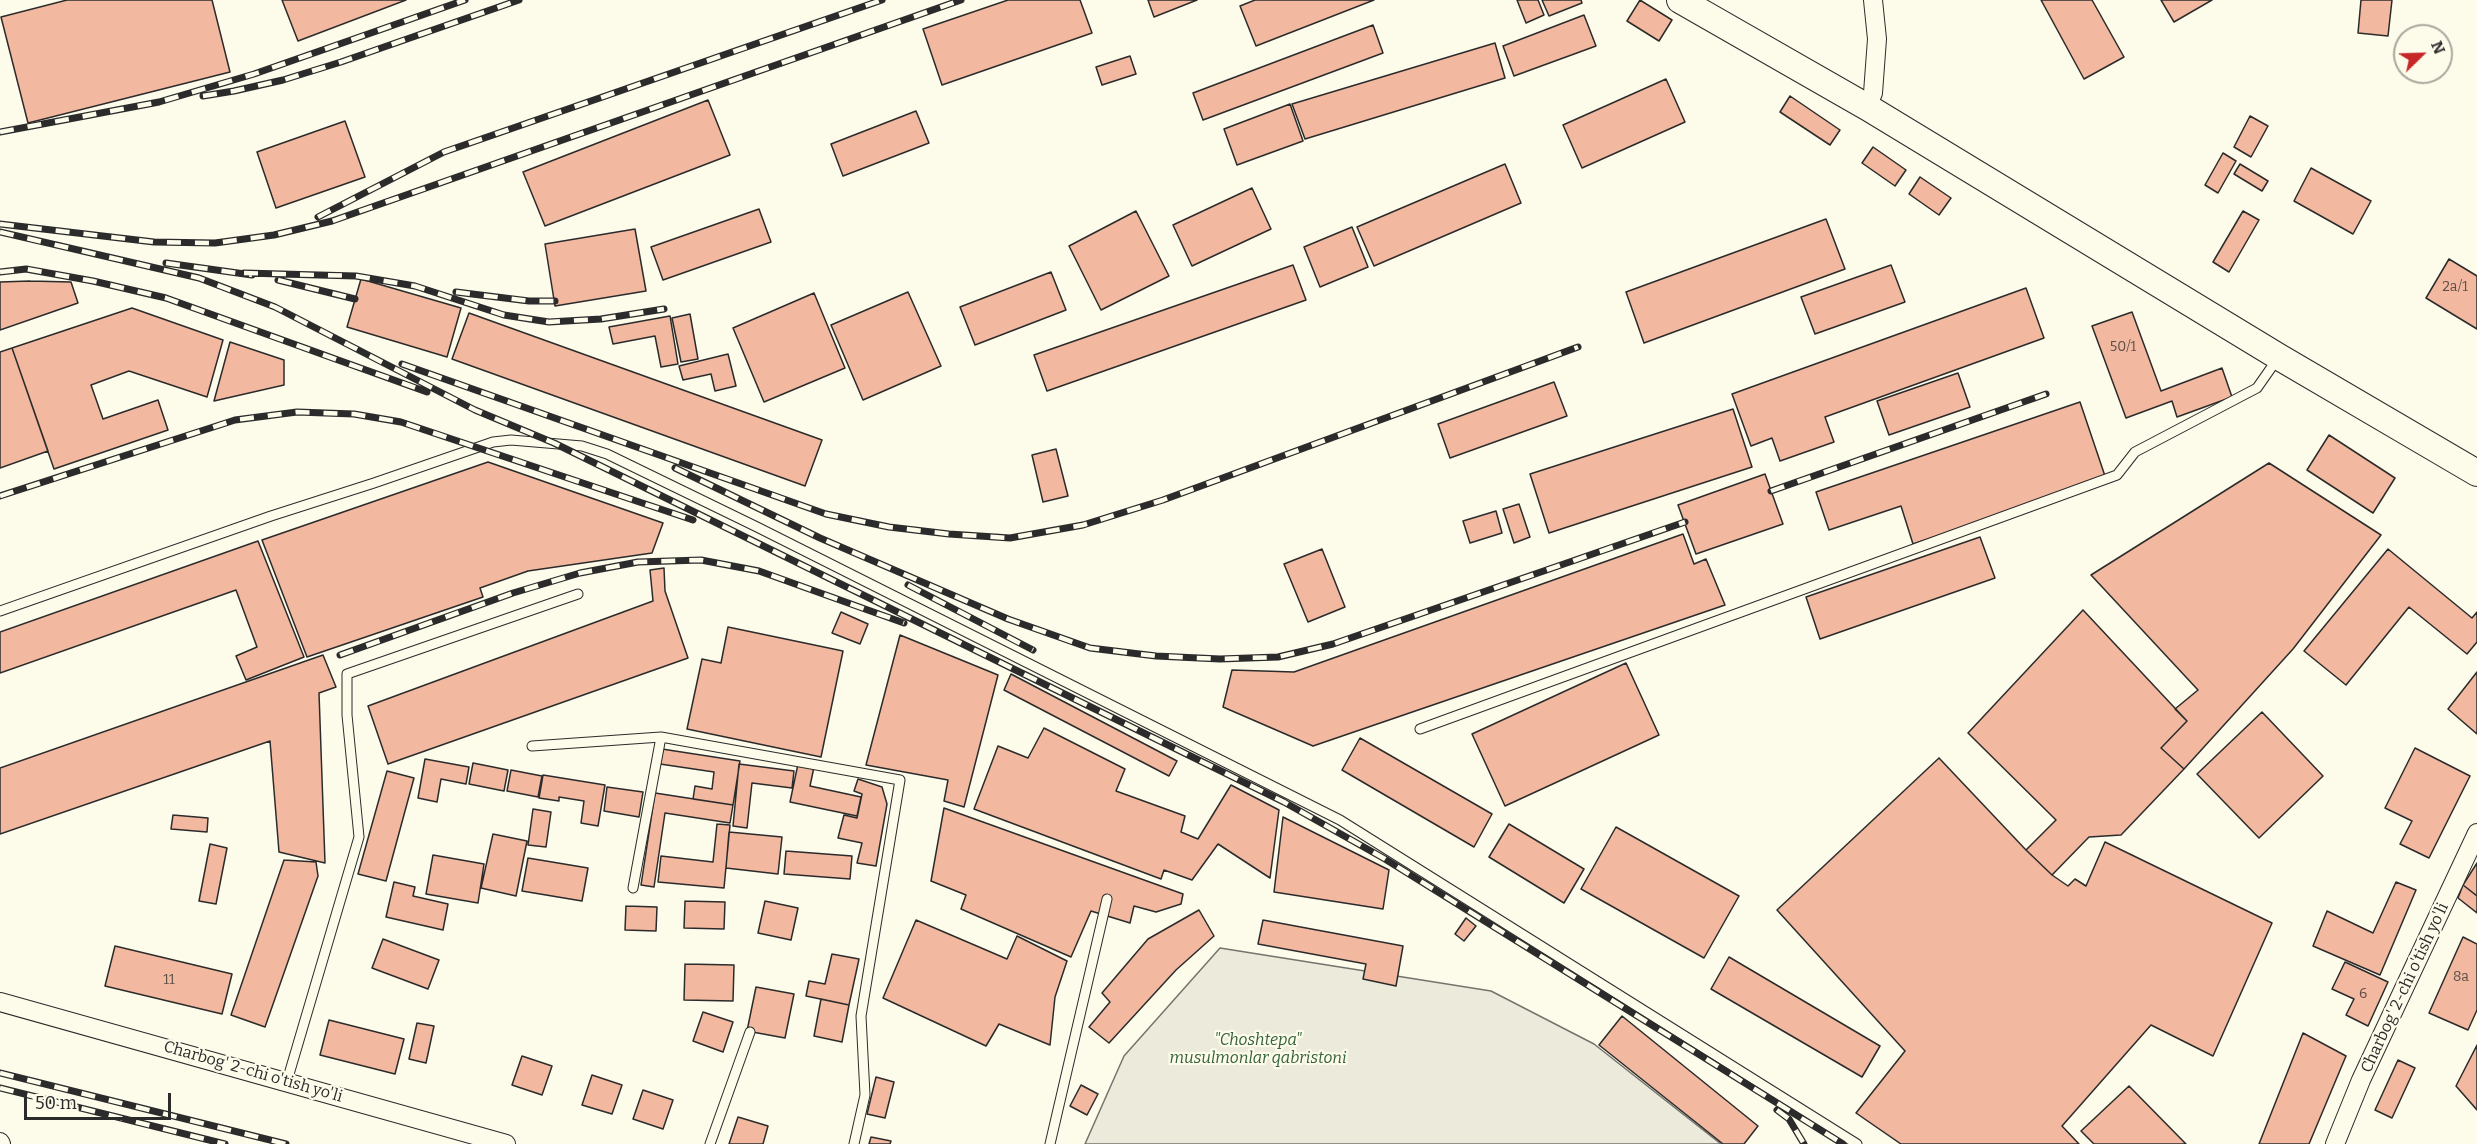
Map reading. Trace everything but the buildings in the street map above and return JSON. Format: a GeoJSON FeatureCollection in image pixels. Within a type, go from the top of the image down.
{"type":"FeatureCollection","features":[{"type":"Feature","properties":{"kind":"street"},"geometry":{"type":"LineString","coordinates":[[1680,0],[1867,107],[2279,357],[2477,473]]}},
{"type":"Feature","properties":{"kind":"street"},"geometry":{"type":"LineString","coordinates":[[1867,107],[1873,93],[1877,39],[1873,0]]}},
{"type":"Feature","properties":{"kind":"street","name":"Charbog' 2-chi o'tish yo'li"},"geometry":{"type":"LineString","coordinates":[[2335,1144],[2361,1080],[2477,833]]}},
{"type":"Feature","properties":{"kind":"street","name":"Charbog' 2-chi o'tish yo'li"},"geometry":{"type":"LineString","coordinates":[[0,1002],[506,1144]]}},
{"type":"Feature","properties":{"kind":"lane"},"geometry":{"type":"LineString","coordinates":[[1420,729],[2117,476],[2135,452],[2257,388],[2279,357]]}},
{"type":"Feature","properties":{"kind":"lane"},"geometry":{"type":"LineString","coordinates":[[0,611],[260,519],[375,483],[493,442],[511,440],[582,446],[607,454],[757,527],[1340,820],[1857,1144]]}},
{"type":"Feature","properties":{"kind":"lane"},"geometry":{"type":"LineString","coordinates":[[287,1081],[359,837],[347,715],[347,674],[578,594]]}},
{"type":"Feature","properties":{"kind":"lane"},"geometry":{"type":"LineString","coordinates":[[532,746],[661,737],[900,780],[861,1016],[865,1095],[854,1144]]}},
{"type":"Feature","properties":{"kind":"lane"},"geometry":{"type":"LineString","coordinates":[[633,888],[661,737]]}},
{"type":"Feature","properties":{"kind":"lane"},"geometry":{"type":"LineString","coordinates":[[1050,1144],[1107,898]]}},
{"type":"Feature","properties":{"kind":"lane"},"geometry":{"type":"LineString","coordinates":[[710,1144],[750,1032]]}},
{"type":"Feature","properties":{"kind":"green space","name":"\"Choshtepa\" musulmonlar qabristoni"},"geometry":{"type":"Polygon","coordinates":[[[1220,948],[1491,991],[1594,1044],[1721,1144],[1085,1144],[1124,1056],[1220,948]]]}},
{"type":"Feature","properties":{"kind":"railway"},"geometry":{"type":"LineString","coordinates":[[0,132],[159,102],[254,74],[465,0]]}},
{"type":"Feature","properties":{"kind":"railway"},"geometry":{"type":"LineString","coordinates":[[203,96],[283,80],[519,0]]}},
{"type":"Feature","properties":{"kind":"railway"},"geometry":{"type":"LineString","coordinates":[[318,217],[444,152],[882,0]]}},
{"type":"Feature","properties":{"kind":"railway"},"geometry":{"type":"LineString","coordinates":[[0,224],[154,242],[215,243],[274,235],[332,221],[961,0]]}},
{"type":"Feature","properties":{"kind":"railway"},"geometry":{"type":"LineString","coordinates":[[0,232],[199,278],[275,307],[475,410],[554,443],[1284,802],[1385,859],[1843,1144]]}},
{"type":"Feature","properties":{"kind":"railway"},"geometry":{"type":"LineString","coordinates":[[166,263],[252,275]]}},
{"type":"Feature","properties":{"kind":"railway"},"geometry":{"type":"LineString","coordinates":[[0,272],[26,269],[93,281],[166,298],[427,392]]}},
{"type":"Feature","properties":{"kind":"railway"},"geometry":{"type":"LineString","coordinates":[[244,273],[356,276],[415,286],[504,315],[549,322],[601,319],[664,309]]}},
{"type":"Feature","properties":{"kind":"railway"},"geometry":{"type":"LineString","coordinates":[[278,280],[355,299]]}},
{"type":"Feature","properties":{"kind":"railway"},"geometry":{"type":"LineString","coordinates":[[456,292],[529,301],[555,301]]}},
{"type":"Feature","properties":{"kind":"railway"},"geometry":{"type":"LineString","coordinates":[[402,364],[826,514],[889,527],[1010,538],[1083,525],[1163,500],[1578,347]]}},
{"type":"Feature","properties":{"kind":"railway"},"geometry":{"type":"LineString","coordinates":[[1771,491],[2046,394]]}},
{"type":"Feature","properties":{"kind":"railway"},"geometry":{"type":"LineString","coordinates":[[0,496],[235,420],[297,412],[354,414],[401,422],[693,520]]}},
{"type":"Feature","properties":{"kind":"railway"},"geometry":{"type":"LineString","coordinates":[[675,468],[820,538],[1008,619],[1090,648],[1156,656],[1220,659],[1278,657],[1333,644],[1685,522]]}},
{"type":"Feature","properties":{"kind":"railway"},"geometry":{"type":"LineString","coordinates":[[340,655],[513,593],[580,573],[638,562],[701,560],[759,571],[904,623]]}},
{"type":"Feature","properties":{"kind":"railway"},"geometry":{"type":"LineString","coordinates":[[908,585],[1033,650]]}},
{"type":"Feature","properties":{"kind":"railway"},"geometry":{"type":"LineString","coordinates":[[0,1073],[286,1144]]}},
{"type":"Feature","properties":{"kind":"railway"},"geometry":{"type":"LineString","coordinates":[[0,1088],[225,1144]]}},
{"type":"Feature","properties":{"kind":"railway"},"geometry":{"type":"LineString","coordinates":[[1777,1110],[1789,1119],[1804,1144]]}}]}
